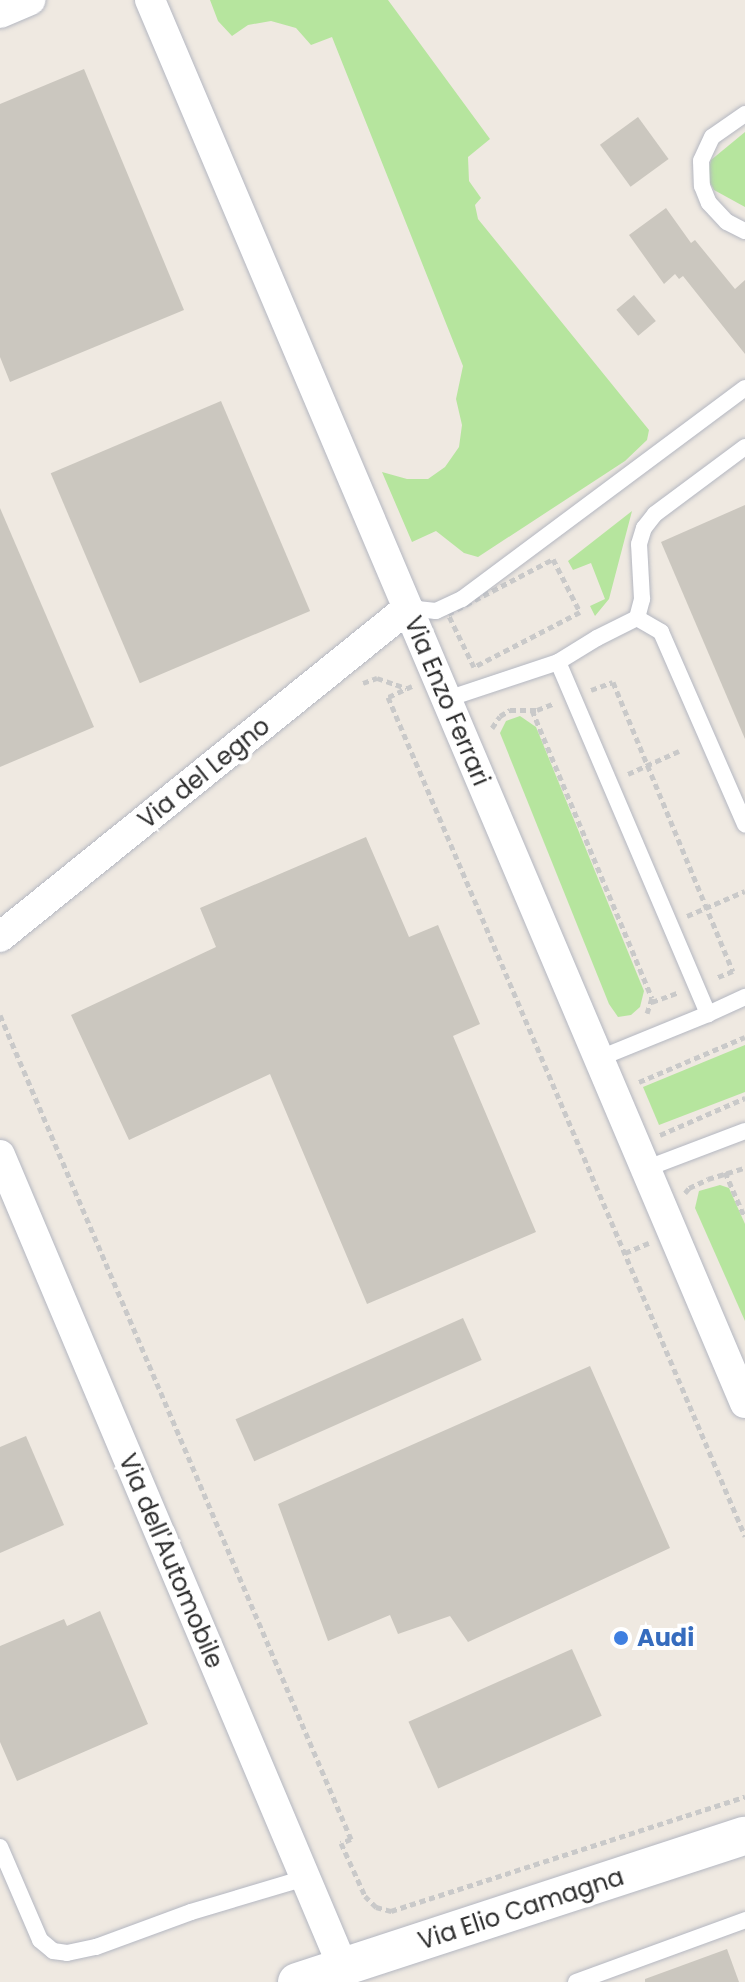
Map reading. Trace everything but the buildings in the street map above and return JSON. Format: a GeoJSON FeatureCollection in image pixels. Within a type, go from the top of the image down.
{"type":"FeatureCollection","features":[{"type":"Feature","properties":{"kind":"street"},"geometry":{"type":"LineString","coordinates":[[0,13],[30,0]]}},
{"type":"Feature","properties":{"kind":"street","name":"Via Enzo Ferrari"},"geometry":{"type":"LineString","coordinates":[[150,0],[745,1403]]}},
{"type":"Feature","properties":{"kind":"street","name":"Via del Legno"},"geometry":{"type":"LineString","coordinates":[[0,937],[408,608]]}},
{"type":"Feature","properties":{"kind":"street","name":"Via dell'Automobile"},"geometry":{"type":"LineString","coordinates":[[0,1155],[343,1967]]}},
{"type":"Feature","properties":{"kind":"street","name":"Via Elio Camagna"},"geometry":{"type":"LineString","coordinates":[[297,1982],[745,1836]]}},
{"type":"Feature","properties":{"kind":"lane"},"geometry":{"type":"LineString","coordinates":[[745,114],[712,137],[701,161],[702,186],[709,203],[727,222],[745,231]]}},
{"type":"Feature","properties":{"kind":"lane"},"geometry":{"type":"LineString","coordinates":[[408,608],[436,611],[462,599],[745,388]]}},
{"type":"Feature","properties":{"kind":"lane"},"geometry":{"type":"LineString","coordinates":[[447,699],[558,662],[637,618],[642,599],[639,544],[644,528],[655,514],[745,447]]}},
{"type":"Feature","properties":{"kind":"lane"},"geometry":{"type":"LineString","coordinates":[[637,618],[661,632],[745,824]]}},
{"type":"Feature","properties":{"kind":"lane"},"geometry":{"type":"LineString","coordinates":[[558,662],[708,1014]]}},
{"type":"Feature","properties":{"kind":"lane"},"geometry":{"type":"LineString","coordinates":[[598,1059],[745,997]]}},
{"type":"Feature","properties":{"kind":"lane"},"geometry":{"type":"LineString","coordinates":[[645,1169],[745,1131]]}},
{"type":"Feature","properties":{"kind":"lane"},"geometry":{"type":"LineString","coordinates":[[0,1847],[40,1940],[53,1951],[67,1953],[96,1947],[191,1912],[305,1878]]}},
{"type":"Feature","properties":{"kind":"lane"},"geometry":{"type":"LineString","coordinates":[[576,1982],[745,1920]]}},
{"type":"Feature","properties":{"kind":"path"},"geometry":{"type":"LineString","coordinates":[[553,559],[580,612],[474,667],[448,614],[553,559]]}},
{"type":"Feature","properties":{"kind":"path"},"geometry":{"type":"LineString","coordinates":[[586,692],[613,682],[733,971],[718,977]]}},
{"type":"Feature","properties":{"kind":"path"},"geometry":{"type":"LineString","coordinates":[[407,688],[388,697],[745,1536]]}},
{"type":"Feature","properties":{"kind":"path"},"geometry":{"type":"LineString","coordinates":[[491,734],[492,724],[510,710],[532,710],[558,702]]}},
{"type":"Feature","properties":{"kind":"path"},"geometry":{"type":"LineString","coordinates":[[532,710],[652,1002],[650,1010],[640,1019]]}},
{"type":"Feature","properties":{"kind":"path"},"geometry":{"type":"LineString","coordinates":[[627,775],[679,751]]}},
{"type":"Feature","properties":{"kind":"path"},"geometry":{"type":"LineString","coordinates":[[686,916],[745,891]]}},
{"type":"Feature","properties":{"kind":"path"},"geometry":{"type":"LineString","coordinates":[[652,1002],[676,993]]}},
{"type":"Feature","properties":{"kind":"path"},"geometry":{"type":"LineString","coordinates":[[0,1015],[351,1839],[341,1843],[365,1896],[376,1907],[391,1911],[745,1797]]}},
{"type":"Feature","properties":{"kind":"path"},"geometry":{"type":"LineString","coordinates":[[638,1093],[634,1084],[745,1037]]}},
{"type":"Feature","properties":{"kind":"path"},"geometry":{"type":"LineString","coordinates":[[652,1127],[657,1136],[745,1098]]}},
{"type":"Feature","properties":{"kind":"path"},"geometry":{"type":"LineString","coordinates":[[745,1168],[736,1173],[725,1172],[745,1218]]}},
{"type":"Feature","properties":{"kind":"green space"},"geometry":{"type":"Polygon","coordinates":[[[210,0],[388,0],[490,139],[468,157],[469,181],[481,198],[475,205],[478,219],[649,430],[647,440],[625,461],[478,557],[464,553],[436,531],[412,542],[382,472],[407,479],[428,479],[445,467],[459,447],[462,425],[456,399],[463,366],[332,37],[311,45],[296,28],[271,21],[248,25],[232,36],[218,21],[210,0]]]}},
{"type":"Feature","properties":{"kind":"green space"},"geometry":{"type":"Polygon","coordinates":[[[745,132],[745,207],[714,190],[707,177],[711,160],[745,132]]]}},
{"type":"Feature","properties":{"kind":"green space"},"geometry":{"type":"Polygon","coordinates":[[[632,511],[609,599],[595,616],[590,606],[605,599],[591,563],[573,570],[568,561],[632,511]]]}},
{"type":"Feature","properties":{"kind":"green space"},"geometry":{"type":"Polygon","coordinates":[[[520,716],[536,727],[644,991],[640,1007],[631,1015],[618,1017],[609,1004],[500,733],[506,721],[520,716]]]}},
{"type":"Feature","properties":{"kind":"green space"},"geometry":{"type":"Polygon","coordinates":[[[745,1045],[745,1092],[659,1125],[643,1087],[745,1045]]]}},
{"type":"Feature","properties":{"kind":"green space"},"geometry":{"type":"Polygon","coordinates":[[[720,1185],[729,1188],[745,1224],[745,1321],[695,1208],[699,1191],[720,1185]]]}},
{"type":"Feature","properties":{"kind":"place","name":"Audi"},"geometry":{"type":"Point","coordinates":[621,1638]}}]}
